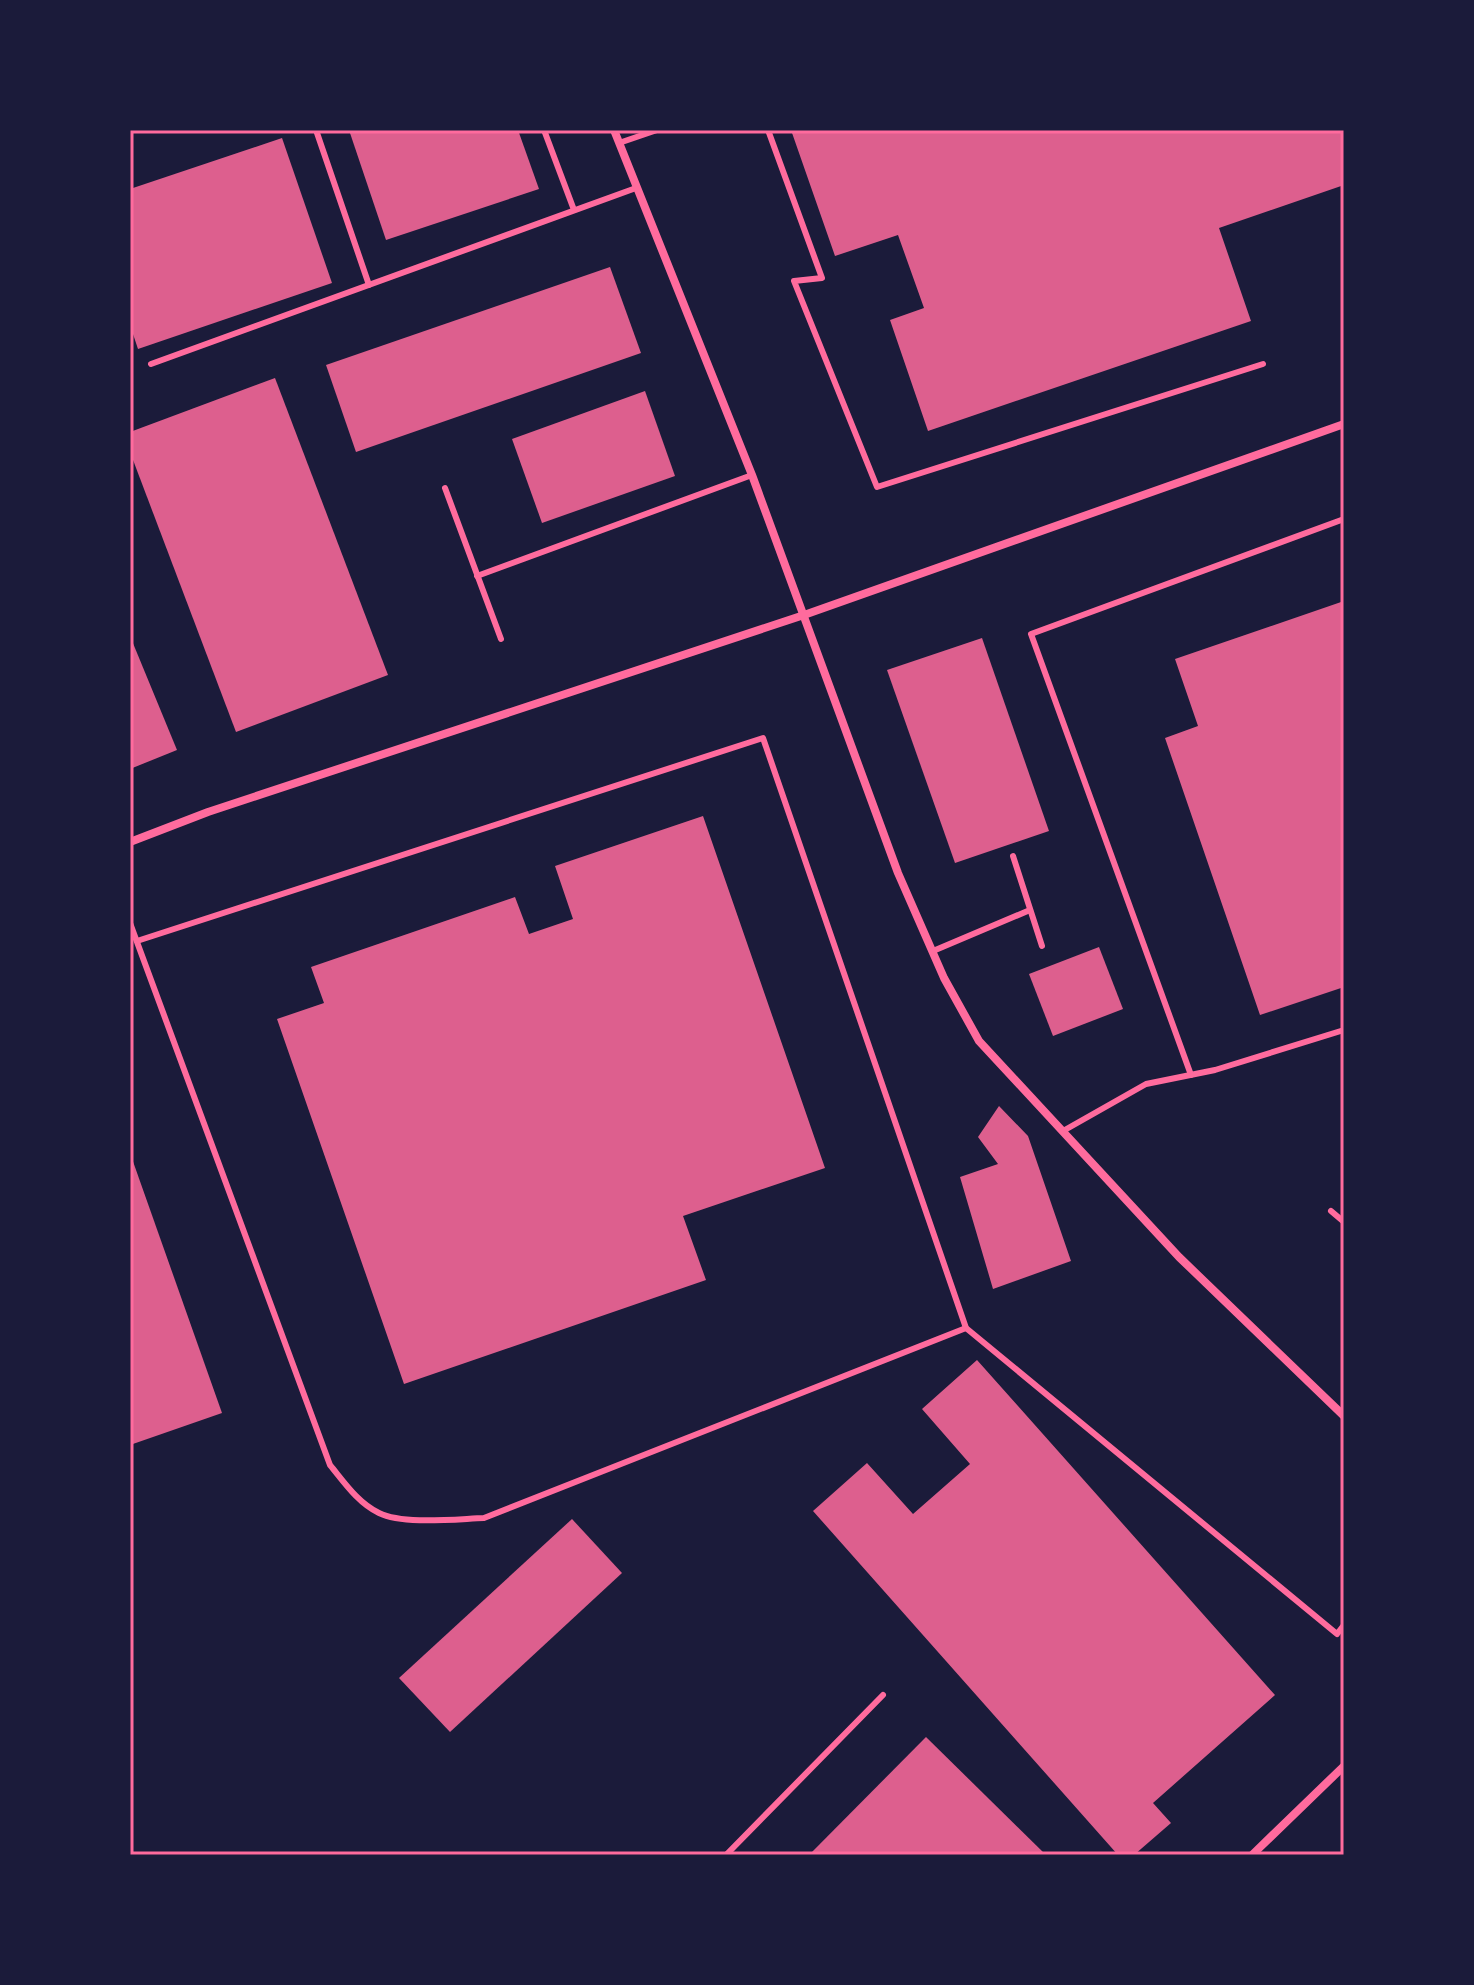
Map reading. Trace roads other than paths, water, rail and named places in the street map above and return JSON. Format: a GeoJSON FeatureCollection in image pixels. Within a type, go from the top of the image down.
{"type":"FeatureCollection","features":[{"type":"Feature","properties":{"kind":"street"},"geometry":{"type":"LineString","coordinates":[[614,130],[752,475],[898,873],[979,1041],[1179,1257],[1344,1416]]}},
{"type":"Feature","properties":{"kind":"street"},"geometry":{"type":"LineString","coordinates":[[130,842],[223,807],[804,615],[1344,424]]}},
{"type":"Feature","properties":{"kind":"street"},"geometry":{"type":"LineString","coordinates":[[1252,1855],[1344,1766]]}},
{"type":"Feature","properties":{"kind":"lane"},"geometry":{"type":"LineString","coordinates":[[316,130],[369,285]]}},
{"type":"Feature","properties":{"kind":"lane"},"geometry":{"type":"LineString","coordinates":[[544,130],[574,210]]}},
{"type":"Feature","properties":{"kind":"lane"},"geometry":{"type":"LineString","coordinates":[[619,143],[657,130]]}},
{"type":"Feature","properties":{"kind":"lane"},"geometry":{"type":"LineString","coordinates":[[768,130],[822,278],[794,281],[877,487],[1263,364]]}},
{"type":"Feature","properties":{"kind":"lane"},"geometry":{"type":"LineString","coordinates":[[151,364],[636,188]]}},
{"type":"Feature","properties":{"kind":"lane"},"geometry":{"type":"LineString","coordinates":[[477,576],[752,475]]}},
{"type":"Feature","properties":{"kind":"lane"},"geometry":{"type":"LineString","coordinates":[[445,488],[501,639]]}},
{"type":"Feature","properties":{"kind":"lane"},"geometry":{"type":"LineString","coordinates":[[1191,1075],[1031,634],[1344,519]]}},
{"type":"Feature","properties":{"kind":"lane"},"geometry":{"type":"LineString","coordinates":[[137,941],[763,738],[966,1328],[1337,1634],[1344,1625]]}},
{"type":"Feature","properties":{"kind":"lane"},"geometry":{"type":"LineString","coordinates":[[1013,856],[1042,946]]}},
{"type":"Feature","properties":{"kind":"lane"},"geometry":{"type":"LineString","coordinates":[[933,951],[1030,910]]}},
{"type":"Feature","properties":{"kind":"lane"},"geometry":{"type":"LineString","coordinates":[[130,923],[330,1465],[359,1499],[381,1515],[420,1519],[484,1518],[966,1328]]}},
{"type":"Feature","properties":{"kind":"lane"},"geometry":{"type":"LineString","coordinates":[[1063,1131],[1146,1084],[1298,1047],[1344,1030]]}},
{"type":"Feature","properties":{"kind":"lane"},"geometry":{"type":"LineString","coordinates":[[1331,1211],[1344,1222]]}},
{"type":"Feature","properties":{"kind":"lane"},"geometry":{"type":"LineString","coordinates":[[726,1855],[883,1695]]}}]}
